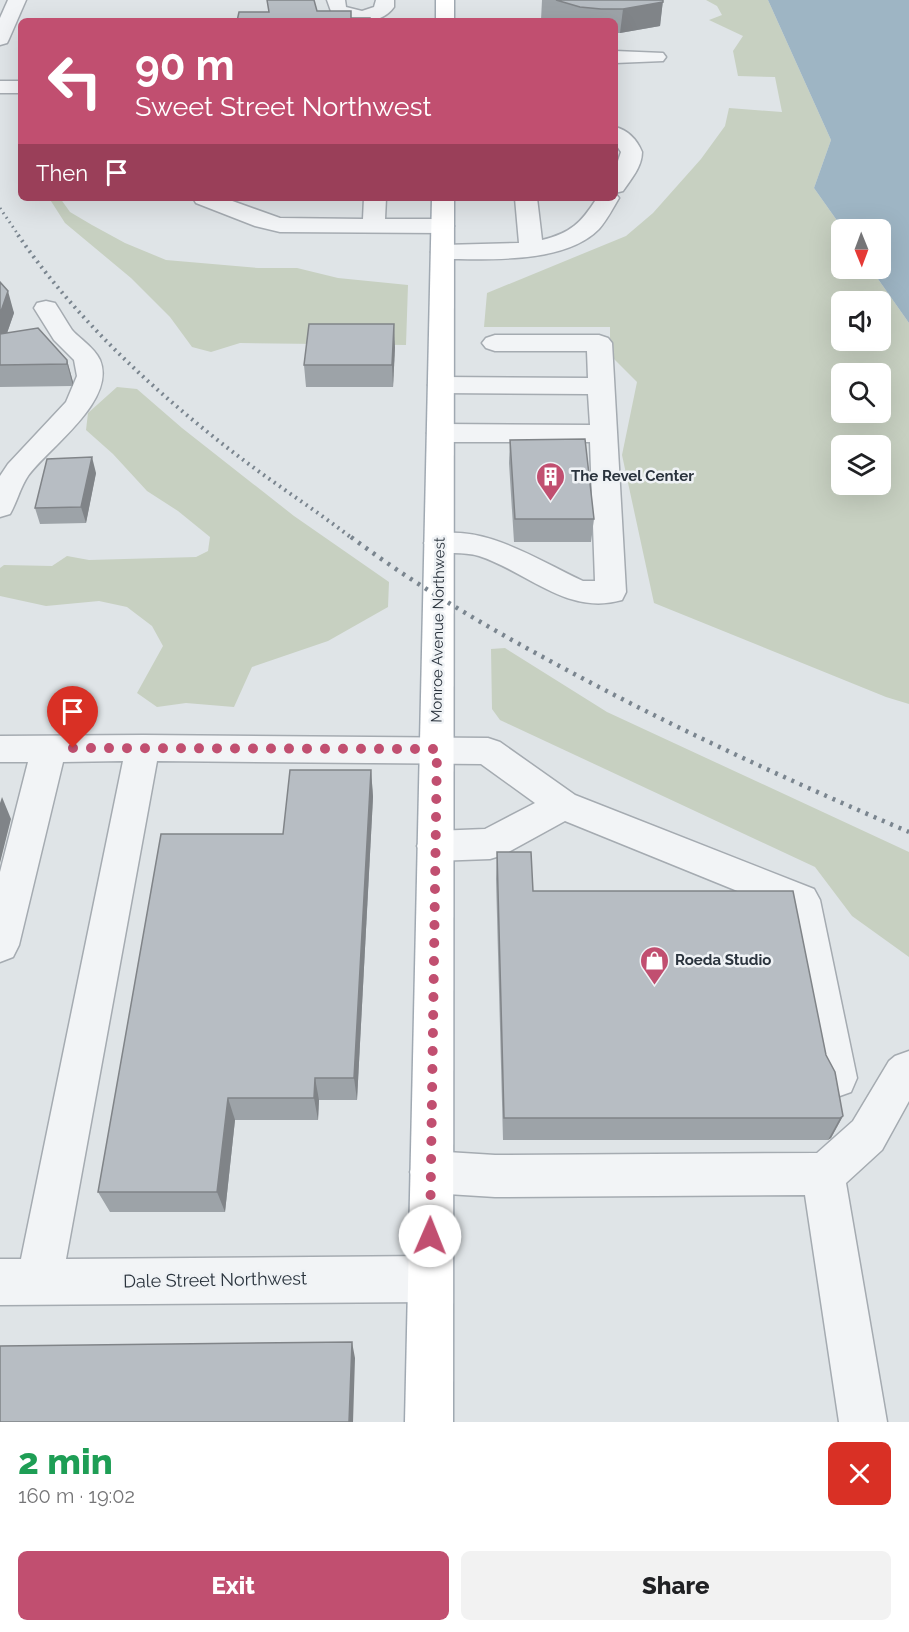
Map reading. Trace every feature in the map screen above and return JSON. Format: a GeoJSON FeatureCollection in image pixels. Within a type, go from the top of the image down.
{"type":"FeatureCollection","features":[{"type":"Feature","properties":{"kind":"main road"},"geometry":{"type":"LineString","coordinates":[[445,0],[445,18]]}},
{"type":"Feature","properties":{"kind":"main road","name":"Monroe Avenue Northwest"},"geometry":{"type":"LineString","coordinates":[[429,1422],[443,201]]}},
{"type":"Feature","properties":{"kind":"street"},"geometry":{"type":"LineString","coordinates":[[0,39],[16,0]]}},
{"type":"Feature","properties":{"kind":"street"},"geometry":{"type":"LineString","coordinates":[[336,0],[338,10],[355,16],[379,12],[385,7],[385,0]]}},
{"type":"Feature","properties":{"kind":"street"},"geometry":{"type":"LineString","coordinates":[[618,57],[656,57]]}},
{"type":"Feature","properties":{"kind":"street"},"geometry":{"type":"LineString","coordinates":[[0,87],[18,87]]}},
{"type":"Feature","properties":{"kind":"street"},"geometry":{"type":"LineString","coordinates":[[618,135],[627,141],[633,150],[632,159],[618,181]]}},
{"type":"Feature","properties":{"kind":"street"},"geometry":{"type":"LineString","coordinates":[[212,201],[263,221],[280,225],[314,216],[374,225],[443,226]]}},
{"type":"Feature","properties":{"kind":"street"},"geometry":{"type":"LineString","coordinates":[[374,225],[375,201]]}},
{"type":"Feature","properties":{"kind":"street"},"geometry":{"type":"LineString","coordinates":[[526,201],[531,249]]}},
{"type":"Feature","properties":{"kind":"street"},"geometry":{"type":"LineString","coordinates":[[443,252],[507,252],[531,249],[565,240],[590,226],[606,201]]}},
{"type":"Feature","properties":{"kind":"street"},"geometry":{"type":"LineString","coordinates":[[0,507],[10,482],[19,469],[65,421],[84,396],[90,374],[88,362],[66,338],[46,308]]}},
{"type":"Feature","properties":{"kind":"street"},"geometry":{"type":"LineString","coordinates":[[34,341],[66,338]]}},
{"type":"Feature","properties":{"kind":"street"},"geometry":{"type":"LineString","coordinates":[[439,543],[483,546],[579,592],[611,592],[599,343],[495,344]]}},
{"type":"Feature","properties":{"kind":"street"},"geometry":{"type":"LineString","coordinates":[[441,386],[601,386]]}},
{"type":"Feature","properties":{"kind":"street"},"geometry":{"type":"LineString","coordinates":[[441,434],[604,434]]}},
{"type":"Feature","properties":{"kind":"street"},"geometry":{"type":"LineString","coordinates":[[0,945],[49,748]]}},
{"type":"Feature","properties":{"kind":"street"},"geometry":{"type":"LineString","coordinates":[[19,1282],[143,748]]}},
{"type":"Feature","properties":{"kind":"street"},"geometry":{"type":"LineString","coordinates":[[0,749],[488,751],[563,805],[801,900],[837,1078]]}},
{"type":"Feature","properties":{"kind":"street"},"geometry":{"type":"LineString","coordinates":[[435,846],[490,844],[563,805]]}},
{"type":"Feature","properties":{"kind":"street"},"geometry":{"type":"LineString","coordinates":[[431,1172],[495,1176],[823,1174],[852,1155],[878,1120],[898,1079],[909,1070]]}},
{"type":"Feature","properties":{"kind":"street"},"geometry":{"type":"LineString","coordinates":[[823,1174],[863,1422]]}},
{"type":"Feature","properties":{"kind":"street","name":"Dale Street Northwest"},"geometry":{"type":"LineString","coordinates":[[19,1282],[429,1279]]}},
{"type":"Feature","properties":{"kind":"green space"},"geometry":{"type":"Polygon","coordinates":[[[706,0],[768,0],[831,140],[814,188],[836,219],[831,219],[831,279],[878,279],[886,291],[831,291],[831,351],[891,351],[891,297],[909,323],[909,704],[886,697],[654,603],[622,455],[637,382],[610,355],[610,327],[484,327],[487,293],[626,236],[653,213],[701,159],[725,126],[729,108],[782,112],[775,77],[738,76],[733,51],[743,36],[709,20],[722,15],[717,6],[706,0]]]}},
{"type":"Feature","properties":{"kind":"green space"},"geometry":{"type":"Polygon","coordinates":[[[51,201],[62,201],[70,212],[92,225],[125,243],[166,260],[258,268],[297,268],[338,278],[408,285],[406,345],[240,343],[211,352],[192,347],[170,317],[131,278],[65,223],[51,201]]]}},
{"type":"Feature","properties":{"kind":"green space"},"geometry":{"type":"Polygon","coordinates":[[[117,387],[137,389],[182,428],[294,516],[389,582],[388,607],[328,641],[252,667],[234,707],[186,703],[157,707],[137,693],[163,646],[152,626],[127,607],[99,601],[46,606],[0,596],[0,568],[4,565],[52,566],[67,556],[89,560],[196,557],[208,551],[210,537],[178,511],[147,491],[113,454],[86,430],[88,413],[117,387]]]}},
{"type":"Feature","properties":{"kind":"green space"},"geometry":{"type":"Polygon","coordinates":[[[505,648],[607,712],[909,852],[909,957],[852,916],[815,867],[500,720],[492,709],[491,649],[505,648]]]}},
{"type":"Feature","properties":{"kind":"water"},"geometry":{"type":"Polygon","coordinates":[[[768,0],[909,0],[909,323],[891,297],[891,291],[886,291],[878,279],[891,279],[891,219],[836,219],[814,188],[831,140],[768,0]]]}},
{"type":"Feature","properties":{"kind":"building"},"geometry":{"type":"Polygon","coordinates":[[[267,0],[314,0],[317,11],[351,11],[351,18],[238,18],[239,12],[269,12],[267,0]]]}},
{"type":"Feature","properties":{"kind":"building"},"geometry":{"type":"Polygon","coordinates":[[[556,0],[663,0],[663,2],[623,9],[601,9],[580,7],[556,0]]]}},
{"type":"Feature","properties":{"kind":"building"},"geometry":{"type":"Polygon","coordinates":[[[0,282],[8,291],[0,314],[0,282]]]}},
{"type":"Feature","properties":{"kind":"building"},"geometry":{"type":"Polygon","coordinates":[[[309,324],[394,324],[392,365],[304,365],[309,324]]]}},
{"type":"Feature","properties":{"kind":"building"},"geometry":{"type":"Polygon","coordinates":[[[38,328],[67,360],[67,364],[0,365],[0,334],[38,328]]]}},
{"type":"Feature","properties":{"kind":"building","name":"The Revel Center"},"geometry":{"type":"Polygon","coordinates":[[[585,439],[594,519],[515,519],[510,440],[585,439]]]}},
{"type":"Feature","properties":{"kind":"building"},"geometry":{"type":"Polygon","coordinates":[[[92,457],[81,507],[35,508],[47,459],[92,457]]]}},
{"type":"Feature","properties":{"kind":"building"},"geometry":{"type":"Polygon","coordinates":[[[290,770],[371,770],[354,1078],[315,1078],[314,1098],[228,1098],[217,1192],[98,1192],[161,834],[283,834],[290,770]]]}},
{"type":"Feature","properties":{"kind":"building"},"geometry":{"type":"Polygon","coordinates":[[[497,852],[531,852],[533,891],[793,891],[826,1055],[835,1072],[843,1116],[840,1118],[504,1118],[497,852]]]}},
{"type":"Feature","properties":{"kind":"building"},"geometry":{"type":"Polygon","coordinates":[[[352,1342],[349,1422],[0,1422],[0,1346],[352,1342]]]}},
{"type":"Feature","properties":{"kind":"railway"},"geometry":{"type":"LineString","coordinates":[[0,208],[19,236]]}},
{"type":"Feature","properties":{"kind":"railway"},"geometry":{"type":"LineString","coordinates":[[18,235],[66,298],[150,383],[242,459],[353,539]]}},
{"type":"Feature","properties":{"kind":"railway"},"geometry":{"type":"LineString","coordinates":[[351,537],[406,576],[463,612],[580,677],[743,758],[909,832]]}},
{"type":"Feature","properties":{"kind":"place","name":"The Revel Center"},"geometry":{"type":"Point","coordinates":[550,502]}},
{"type":"Feature","properties":{"kind":"place","name":"Roeda Studio"},"geometry":{"type":"Point","coordinates":[654,986]}},
{"type":"Feature","properties":{"kind":"route"},"geometry":{"type":"LineString","coordinates":[[73,748],[437,749],[430,1236]]}}]}
